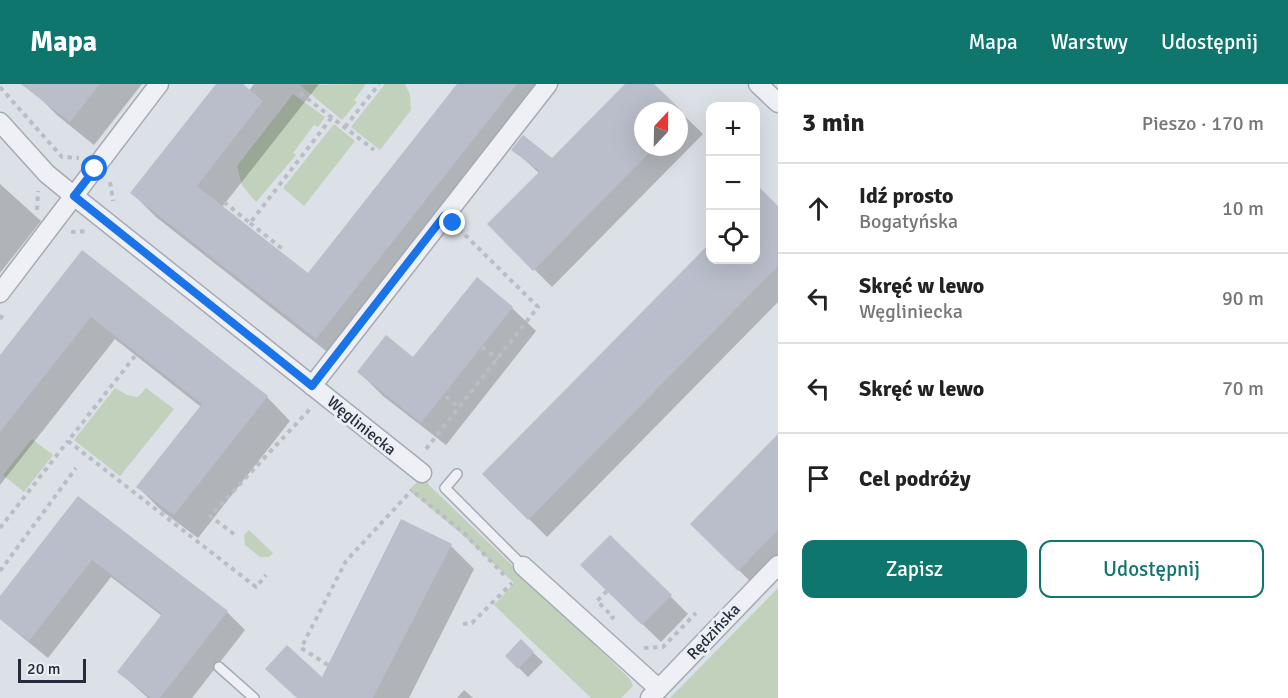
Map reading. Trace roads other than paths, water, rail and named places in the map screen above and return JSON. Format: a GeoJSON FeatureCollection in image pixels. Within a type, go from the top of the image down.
{"type":"FeatureCollection","features":[{"type":"Feature","properties":{"kind":"street"},"geometry":{"type":"LineString","coordinates":[[0,293],[159,84]]}},
{"type":"Feature","properties":{"kind":"street"},"geometry":{"type":"LineString","coordinates":[[312,386],[548,84]]}},
{"type":"Feature","properties":{"kind":"street"},"geometry":{"type":"LineString","coordinates":[[758,84],[778,103]]}},
{"type":"Feature","properties":{"kind":"street","name":"Węgliniecka"},"geometry":{"type":"LineString","coordinates":[[0,122],[47,174],[312,386],[415,477]]}},
{"type":"Feature","properties":{"kind":"street","name":"Rędzińska"},"geometry":{"type":"LineString","coordinates":[[654,693],[778,565]]}},
{"type":"Feature","properties":{"kind":"street"},"geometry":{"type":"LineString","coordinates":[[523,566],[654,693]]}},
{"type":"Feature","properties":{"kind":"lane"},"geometry":{"type":"LineString","coordinates":[[457,474],[445,488],[523,566]]}},
{"type":"Feature","properties":{"kind":"lane"},"geometry":{"type":"LineString","coordinates":[[219,667],[254,698]]}}]}
